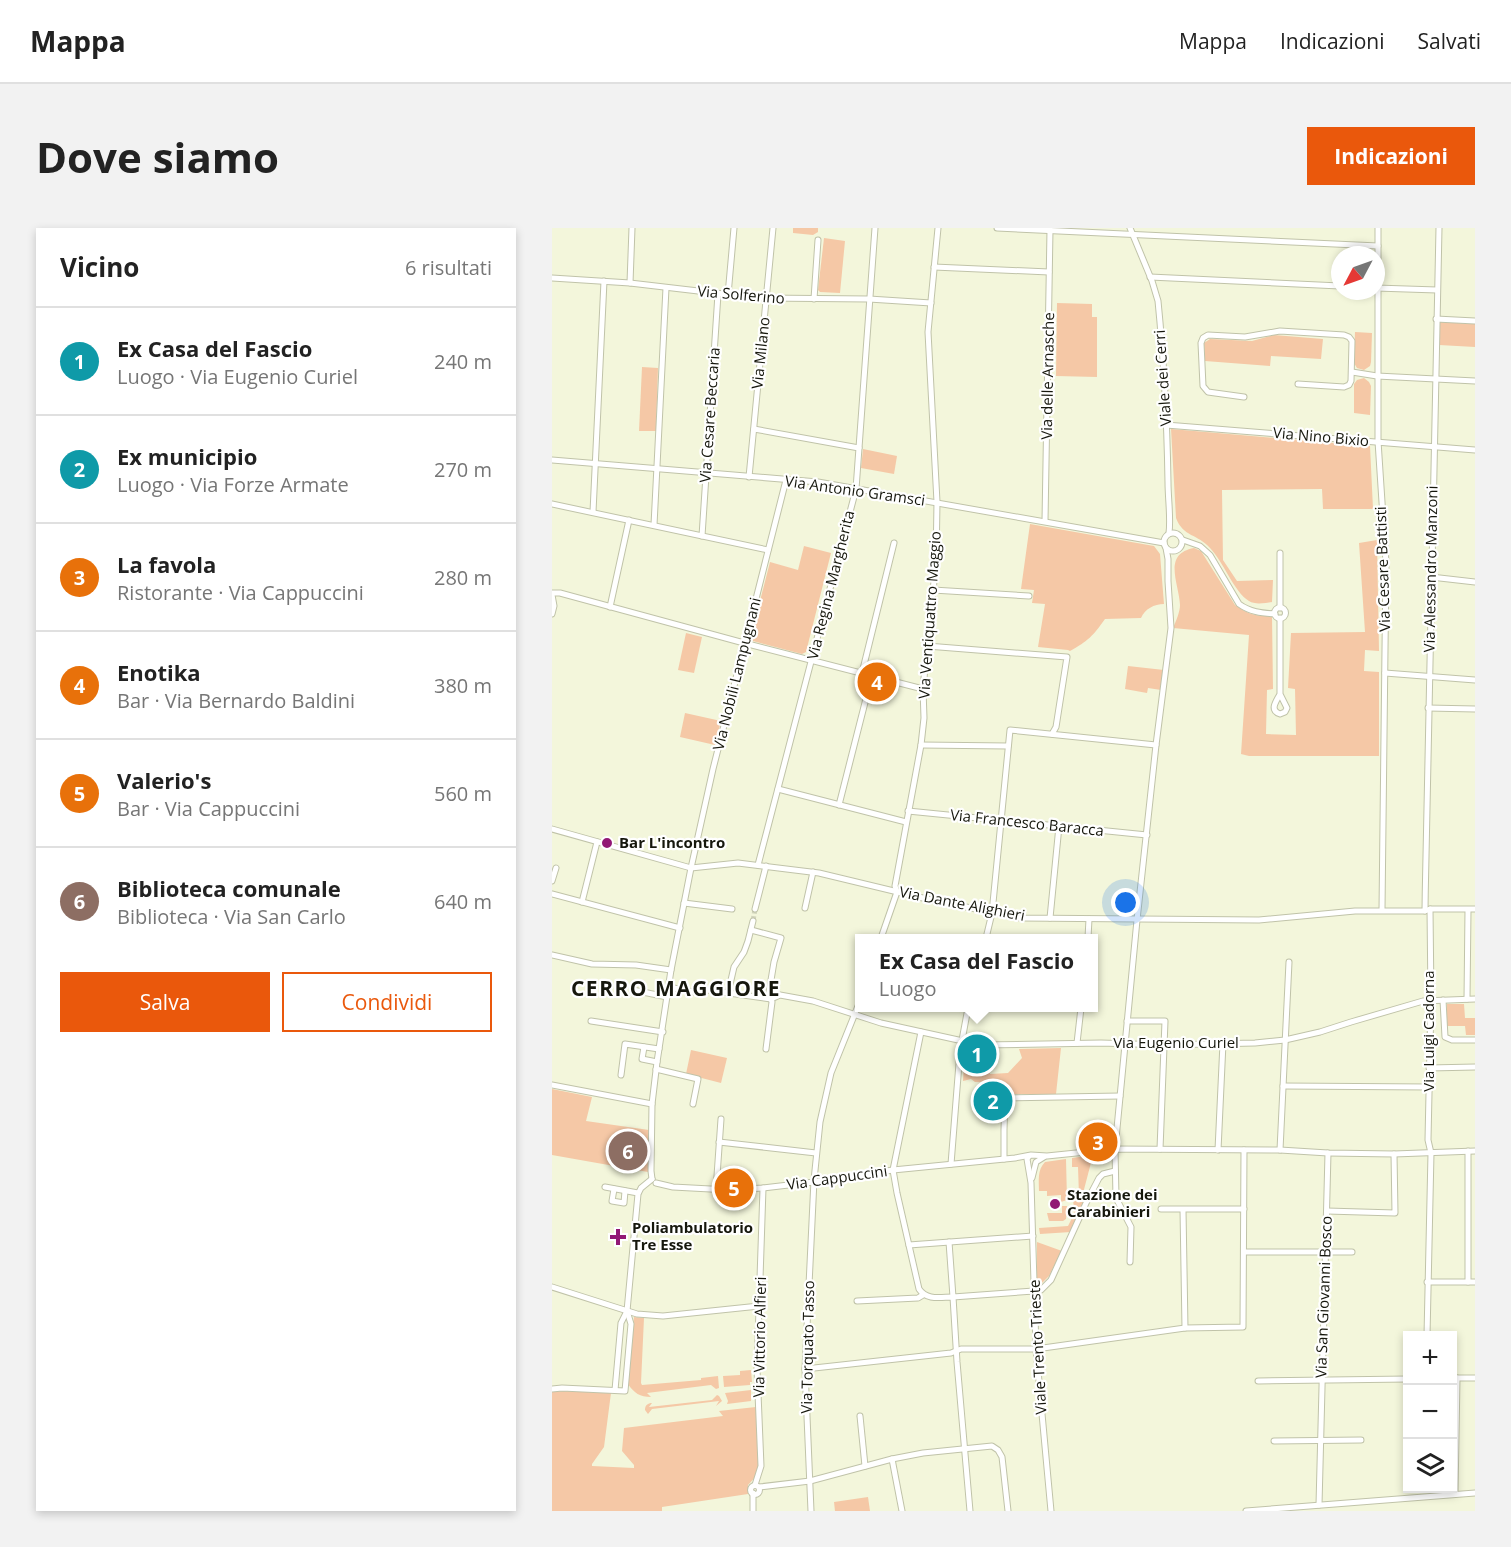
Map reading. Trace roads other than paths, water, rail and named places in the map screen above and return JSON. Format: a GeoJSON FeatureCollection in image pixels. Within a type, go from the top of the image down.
{"type":"FeatureCollection","features":[{"type":"Feature","properties":{"kind":"street"},"geometry":{"type":"LineString","coordinates":[[630,284],[632,228]]}},
{"type":"Feature","properties":{"kind":"street"},"geometry":{"type":"LineString","coordinates":[[728,295],[734,228]]}},
{"type":"Feature","properties":{"kind":"street","name":"Via Milano"},"geometry":{"type":"LineString","coordinates":[[749,477],[773,228]]}},
{"type":"Feature","properties":{"kind":"street","name":"Via Regina Margherita"},"geometry":{"type":"LineString","coordinates":[[758,865],[856,489],[875,228]]}},
{"type":"Feature","properties":{"kind":"street","name":"Via Ventiquattro Maggio"},"geometry":{"type":"LineString","coordinates":[[883,934],[897,892],[895,886],[924,718],[923,689],[936,563],[937,502],[928,332],[938,228]]}},
{"type":"Feature","properties":{"kind":"street"},"geometry":{"type":"LineString","coordinates":[[997,228],[1132,231],[1163,236],[1378,246]]}},
{"type":"Feature","properties":{"kind":"street"},"geometry":{"type":"LineString","coordinates":[[1163,228],[1163,236]]}},
{"type":"Feature","properties":{"kind":"street","name":"Via Cesare Battisti"},"geometry":{"type":"LineString","coordinates":[[1378,228],[1378,246]]}},
{"type":"Feature","properties":{"kind":"street","name":"Via Alessandro Manzoni"},"geometry":{"type":"LineString","coordinates":[[1428,910],[1428,677],[1438,228]]}},
{"type":"Feature","properties":{"kind":"street","name":"Via delle Arnasche"},"geometry":{"type":"LineString","coordinates":[[1045,521],[1050,230]]}},
{"type":"Feature","properties":{"kind":"street","name":"Viale dei Cerri"},"geometry":{"type":"LineString","coordinates":[[1132,231],[1150,277],[1158,308],[1170,524],[1166,541]]}},
{"type":"Feature","properties":{"kind":"street"},"geometry":{"type":"LineString","coordinates":[[814,299],[818,240]]}},
{"type":"Feature","properties":{"kind":"street"},"geometry":{"type":"LineString","coordinates":[[934,267],[1049,272]]}},
{"type":"Feature","properties":{"kind":"street"},"geometry":{"type":"LineString","coordinates":[[1150,277],[1331,286]]}},
{"type":"Feature","properties":{"kind":"street","name":"Via Solferino"},"geometry":{"type":"LineString","coordinates":[[552,278],[604,281],[767,299],[870,299],[930,303]]}},
{"type":"Feature","properties":{"kind":"street"},"geometry":{"type":"LineString","coordinates":[[593,512],[604,281]]}},
{"type":"Feature","properties":{"kind":"street"},"geometry":{"type":"LineString","coordinates":[[654,525],[666,288]]}},
{"type":"Feature","properties":{"kind":"street"},"geometry":{"type":"LineString","coordinates":[[1385,288],[1437,290]]}},
{"type":"Feature","properties":{"kind":"street","name":"Via Cesare Beccaria"},"geometry":{"type":"LineString","coordinates":[[702,536],[718,294]]}},
{"type":"Feature","properties":{"kind":"street","name":"Via Cesare Battisti"},"geometry":{"type":"LineString","coordinates":[[1377,300],[1378,441],[1386,562],[1383,910]]}},
{"type":"Feature","properties":{"kind":"street"},"geometry":{"type":"LineString","coordinates":[[1436,319],[1475,321]]}},
{"type":"Feature","properties":{"kind":"street"},"geometry":{"type":"LineString","coordinates":[[1244,397],[1208,392],[1203,386],[1201,343],[1203,338],[1208,335],[1252,337],[1280,331],[1349,337],[1352,341],[1352,372],[1349,385],[1344,387],[1298,384]]}},
{"type":"Feature","properties":{"kind":"street"},"geometry":{"type":"LineString","coordinates":[[1352,372],[1377,376],[1475,381]]}},
{"type":"Feature","properties":{"kind":"street","name":"Via Nino Bixio"},"geometry":{"type":"LineString","coordinates":[[1166,425],[1475,450]]}},
{"type":"Feature","properties":{"kind":"street"},"geometry":{"type":"LineString","coordinates":[[754,429],[859,448]]}},
{"type":"Feature","properties":{"kind":"street","name":"Via Antonio Gramsci"},"geometry":{"type":"LineString","coordinates":[[552,460],[818,482],[1155,541],[1166,541],[1177,532]]}},
{"type":"Feature","properties":{"kind":"street","name":"Via Nobili Lampugnani"},"geometry":{"type":"LineString","coordinates":[[654,1180],[652,1104],[671,970],[713,769],[786,480]]}},
{"type":"Feature","properties":{"kind":"street"},"geometry":{"type":"LineString","coordinates":[[552,504],[768,550]]}},
{"type":"Feature","properties":{"kind":"street"},"geometry":{"type":"LineString","coordinates":[[610,607],[628,520]]}},
{"type":"Feature","properties":{"kind":"street"},"geometry":{"type":"LineString","coordinates":[[1168,559],[1180,549],[1183,542],[1181,536],[1170,524]]}},
{"type":"Feature","properties":{"kind":"street"},"geometry":{"type":"LineString","coordinates":[[1166,541],[1170,551],[1175,551]]}},
{"type":"Feature","properties":{"kind":"street"},"geometry":{"type":"LineString","coordinates":[[1130,1262],[1131,1227],[1116,1198],[1115,1149],[1137,920],[1171,628],[1166,541]]}},
{"type":"Feature","properties":{"kind":"street"},"geometry":{"type":"LineString","coordinates":[[1183,542],[1200,546],[1210,555],[1239,604],[1244,608],[1257,613],[1275,614],[1280,618]]}},
{"type":"Feature","properties":{"kind":"street"},"geometry":{"type":"LineString","coordinates":[[862,673],[894,543]]}},
{"type":"Feature","properties":{"kind":"street"},"geometry":{"type":"LineString","coordinates":[[1275,614],[1280,608],[1280,553]]}},
{"type":"Feature","properties":{"kind":"street"},"geometry":{"type":"LineString","coordinates":[[1431,577],[1475,582]]}},
{"type":"Feature","properties":{"kind":"street"},"geometry":{"type":"LineString","coordinates":[[933,590],[1029,596]]}},
{"type":"Feature","properties":{"kind":"street"},"geometry":{"type":"LineString","coordinates":[[552,614],[554,600],[552,594],[560,593],[923,689]]}},
{"type":"Feature","properties":{"kind":"street"},"geometry":{"type":"LineString","coordinates":[[1280,608],[1285,614],[1280,618]]}},
{"type":"Feature","properties":{"kind":"street"},"geometry":{"type":"LineString","coordinates":[[1280,618],[1280,694]]}},
{"type":"Feature","properties":{"kind":"street"},"geometry":{"type":"LineString","coordinates":[[927,646],[1067,657],[1056,727],[1052,734]]}},
{"type":"Feature","properties":{"kind":"street"},"geometry":{"type":"LineString","coordinates":[[1385,674],[1475,680]]}},
{"type":"Feature","properties":{"kind":"street"},"geometry":{"type":"LineString","coordinates":[[839,805],[872,675]]}},
{"type":"Feature","properties":{"kind":"street"},"geometry":{"type":"LineString","coordinates":[[1428,708],[1475,709]]}},
{"type":"Feature","properties":{"kind":"street"},"geometry":{"type":"LineString","coordinates":[[987,934],[992,913],[1010,730],[1156,745]]}},
{"type":"Feature","properties":{"kind":"street"},"geometry":{"type":"LineString","coordinates":[[921,745],[1008,746]]}},
{"type":"Feature","properties":{"kind":"street"},"geometry":{"type":"LineString","coordinates":[[778,789],[906,822]]}},
{"type":"Feature","properties":{"kind":"street","name":"Via Francesco Baracca"},"geometry":{"type":"LineString","coordinates":[[908,811],[1147,835]]}},
{"type":"Feature","properties":{"kind":"street"},"geometry":{"type":"LineString","coordinates":[[1050,918],[1059,826]]}},
{"type":"Feature","properties":{"kind":"street"},"geometry":{"type":"LineString","coordinates":[[552,829],[691,868]]}},
{"type":"Feature","properties":{"kind":"street"},"geometry":{"type":"LineString","coordinates":[[582,902],[597,842]]}},
{"type":"Feature","properties":{"kind":"street","name":"Via Dante Alighieri"},"geometry":{"type":"LineString","coordinates":[[691,868],[738,863],[813,872],[1020,918],[1259,920],[1355,911],[1475,909]]}},
{"type":"Feature","properties":{"kind":"street"},"geometry":{"type":"LineString","coordinates":[[756,909],[766,866]]}},
{"type":"Feature","properties":{"kind":"street"},"geometry":{"type":"LineString","coordinates":[[552,881],[556,868]]}},
{"type":"Feature","properties":{"kind":"street"},"geometry":{"type":"LineString","coordinates":[[805,908],[813,872]]}},
{"type":"Feature","properties":{"kind":"street"},"geometry":{"type":"LineString","coordinates":[[552,894],[680,928]]}},
{"type":"Feature","properties":{"kind":"street"},"geometry":{"type":"LineString","coordinates":[[684,903],[732,909]]}},
{"type":"Feature","properties":{"kind":"street","name":"Via Luigi Cadorna"},"geometry":{"type":"LineString","coordinates":[[1426,1331],[1431,1153],[1428,1140],[1431,1000],[1428,910]]}},
{"type":"Feature","properties":{"kind":"street"},"geometry":{"type":"LineString","coordinates":[[1467,999],[1468,910]]}},
{"type":"Feature","properties":{"kind":"street"},"geometry":{"type":"LineString","coordinates":[[1088,934],[1089,919]]}},
{"type":"Feature","properties":{"kind":"street"},"geometry":{"type":"LineString","coordinates":[[728,993],[734,967],[744,952],[753,921]]}},
{"type":"Feature","properties":{"kind":"street"},"geometry":{"type":"LineString","coordinates":[[751,930],[781,938],[769,992],[772,1002],[765,1049]]}},
{"type":"Feature","properties":{"kind":"street"},"geometry":{"type":"LineString","coordinates":[[552,955],[592,964],[636,965],[671,970]]}},
{"type":"Feature","properties":{"kind":"street"},"geometry":{"type":"LineString","coordinates":[[1280,1150],[1289,962]]}},
{"type":"Feature","properties":{"kind":"street","name":"Via Eugenio Curiel"},"geometry":{"type":"LineString","coordinates":[[669,987],[693,992],[700,989],[771,999],[780,995],[813,1001],[881,1023],[981,1045],[1125,1043],[1164,1045],[1285,1040],[1431,1000],[1475,999]]}},
{"type":"Feature","properties":{"kind":"street"},"geometry":{"type":"LineString","coordinates":[[633,990],[667,997]]}},
{"type":"Feature","properties":{"kind":"street"},"geometry":{"type":"LineString","coordinates":[[1443,1000],[1445,1037],[1452,1040],[1475,1040]]}},
{"type":"Feature","properties":{"kind":"street","name":"Via Torquato Tasso"},"geometry":{"type":"LineString","coordinates":[[811,1511],[805,1369],[816,1153],[831,1073],[856,1012]]}},
{"type":"Feature","properties":{"kind":"street"},"geometry":{"type":"LineString","coordinates":[[951,1164],[961,1042],[967,1012]]}},
{"type":"Feature","properties":{"kind":"street"},"geometry":{"type":"LineString","coordinates":[[1077,1043],[1081,1012]]}},
{"type":"Feature","properties":{"kind":"street"},"geometry":{"type":"LineString","coordinates":[[591,1021],[663,1032]]}},
{"type":"Feature","properties":{"kind":"street"},"geometry":{"type":"LineString","coordinates":[[1127,1021],[1165,1021],[1160,1149]]}},
{"type":"Feature","properties":{"kind":"street"},"geometry":{"type":"LineString","coordinates":[[921,1032],[893,1170],[909,1245],[923,1295],[953,1297],[1041,1290],[1051,1280],[1099,1178],[1103,1174],[1115,1172]]}},
{"type":"Feature","properties":{"kind":"street"},"geometry":{"type":"LineString","coordinates":[[1218,1150],[1223,1043]]}},
{"type":"Feature","properties":{"kind":"street"},"geometry":{"type":"LineString","coordinates":[[621,1075],[625,1044],[659,1049]]}},
{"type":"Feature","properties":{"kind":"street"},"geometry":{"type":"LineString","coordinates":[[644,1047],[642,1059],[698,1079],[693,1104]]}},
{"type":"Feature","properties":{"kind":"street"},"geometry":{"type":"LineString","coordinates":[[1429,1068],[1475,1067]]}},
{"type":"Feature","properties":{"kind":"street"},"geometry":{"type":"LineString","coordinates":[[552,1085],[652,1104]]}},
{"type":"Feature","properties":{"kind":"street"},"geometry":{"type":"LineString","coordinates":[[1283,1086],[1429,1087]]}},
{"type":"Feature","properties":{"kind":"street"},"geometry":{"type":"LineString","coordinates":[[1004,1159],[1005,1098],[1120,1096]]}},
{"type":"Feature","properties":{"kind":"street"},"geometry":{"type":"LineString","coordinates":[[716,1190],[721,1119]]}},
{"type":"Feature","properties":{"kind":"street"},"geometry":{"type":"LineString","coordinates":[[719,1142],[816,1153]]}},
{"type":"Feature","properties":{"kind":"street","name":"Via Cappuccini"},"geometry":{"type":"LineString","coordinates":[[654,1180],[673,1187],[716,1190],[764,1188],[893,1170],[1015,1158],[1032,1160],[1047,1156],[1115,1149],[1280,1150],[1394,1154],[1472,1151]]}},
{"type":"Feature","properties":{"kind":"street"},"geometry":{"type":"LineString","coordinates":[[805,1369],[951,1353],[961,1349],[1035,1349],[1185,1328],[1243,1327],[1244,1150]]}},
{"type":"Feature","properties":{"kind":"street"},"geometry":{"type":"LineString","coordinates":[[1427,1282],[1472,1282],[1472,1151]]}},
{"type":"Feature","properties":{"kind":"street","name":"Via San Giovanni Bosco"},"geometry":{"type":"LineString","coordinates":[[1319,1505],[1328,1153]]}},
{"type":"Feature","properties":{"kind":"street"},"geometry":{"type":"LineString","coordinates":[[1327,1211],[1395,1213],[1394,1154]]}},
{"type":"Feature","properties":{"kind":"street","name":"Viale Trento Trieste"},"geometry":{"type":"LineString","coordinates":[[1032,1160],[1035,1349],[1051,1511]]}},
{"type":"Feature","properties":{"kind":"street"},"geometry":{"type":"LineString","coordinates":[[615,1390],[621,1323],[627,1311],[638,1193],[641,1188],[654,1180]]}},
{"type":"Feature","properties":{"kind":"street"},"geometry":{"type":"LineString","coordinates":[[605,1187],[638,1193]]}},
{"type":"Feature","properties":{"kind":"street","name":"Via Vittorio Alfieri"},"geometry":{"type":"LineString","coordinates":[[753,1511],[753,1493],[750,1488],[757,1486],[761,1466],[757,1369],[764,1188]]}},
{"type":"Feature","properties":{"kind":"street"},"geometry":{"type":"LineString","coordinates":[[614,1189],[612,1201],[624,1203],[625,1191]]}},
{"type":"Feature","properties":{"kind":"street"},"geometry":{"type":"LineString","coordinates":[[1161,1209],[1244,1209]]}},
{"type":"Feature","properties":{"kind":"street"},"geometry":{"type":"LineString","coordinates":[[1183,1210],[1185,1328]]}},
{"type":"Feature","properties":{"kind":"street"},"geometry":{"type":"LineString","coordinates":[[909,1245],[1033,1236]]}},
{"type":"Feature","properties":{"kind":"street"},"geometry":{"type":"LineString","coordinates":[[949,1242],[970,1511]]}},
{"type":"Feature","properties":{"kind":"street"},"geometry":{"type":"LineString","coordinates":[[1244,1252],[1352,1252]]}},
{"type":"Feature","properties":{"kind":"street"},"geometry":{"type":"LineString","coordinates":[[552,1287],[637,1314],[663,1316],[759,1306]]}},
{"type":"Feature","properties":{"kind":"street"},"geometry":{"type":"LineString","coordinates":[[857,1300],[918,1298],[923,1295]]}},
{"type":"Feature","properties":{"kind":"street"},"geometry":{"type":"LineString","coordinates":[[552,1389],[625,1391],[631,1324],[627,1311]]}},
{"type":"Feature","properties":{"kind":"street"},"geometry":{"type":"LineString","coordinates":[[1457,1378],[1475,1378]]}},
{"type":"Feature","properties":{"kind":"street"},"geometry":{"type":"LineString","coordinates":[[1258,1381],[1403,1379]]}},
{"type":"Feature","properties":{"kind":"street"},"geometry":{"type":"LineString","coordinates":[[1455,1385],[1455,1494]]}},
{"type":"Feature","properties":{"kind":"street"},"geometry":{"type":"LineString","coordinates":[[860,1416],[864,1466]]}},
{"type":"Feature","properties":{"kind":"street"},"geometry":{"type":"LineString","coordinates":[[1274,1440],[1362,1440]]}},
{"type":"Feature","properties":{"kind":"street"},"geometry":{"type":"LineString","coordinates":[[757,1486],[810,1481],[923,1453],[992,1446],[998,1450],[1003,1462],[1008,1511]]}},
{"type":"Feature","properties":{"kind":"street"},"geometry":{"type":"LineString","coordinates":[[892,1459],[902,1511]]}},
{"type":"Feature","properties":{"kind":"street"},"geometry":{"type":"LineString","coordinates":[[1246,1511],[1475,1493]]}},
{"type":"Feature","properties":{"kind":"tunnel"},"geometry":{"type":"LineString","coordinates":[[753,921],[755,909]]}},
{"type":"Feature","properties":{"kind":"place","name":"Enotika"},"geometry":{"type":"Point","coordinates":[877,682]}},
{"type":"Feature","properties":{"kind":"place","name":"Bar L'incontro"},"geometry":{"type":"Point","coordinates":[607,843]}},
{"type":"Feature","properties":{"kind":"place","name":"Ex Casa del Fascio"},"geometry":{"type":"Point","coordinates":[977,1054]}},
{"type":"Feature","properties":{"kind":"place","name":"Ex municipio"},"geometry":{"type":"Point","coordinates":[993,1101]}},
{"type":"Feature","properties":{"kind":"place","name":"La favola"},"geometry":{"type":"Point","coordinates":[1098,1142]}},
{"type":"Feature","properties":{"kind":"place","name":"Biblioteca comunale"},"geometry":{"type":"Point","coordinates":[628,1151]}},
{"type":"Feature","properties":{"kind":"place","name":"Valerio's"},"geometry":{"type":"Point","coordinates":[734,1188]}},
{"type":"Feature","properties":{"kind":"place","name":"Stazione dei Carabinieri"},"geometry":{"type":"Point","coordinates":[1055,1204]}},
{"type":"Feature","properties":{"kind":"place","name":"Poliambulatorio Tre Esse"},"geometry":{"type":"Point","coordinates":[618,1237]}},
{"type":"Feature","properties":{"kind":"district","name":"CERRO MAGGIORE"},"geometry":{"type":"Point","coordinates":[676,989]}}]}
